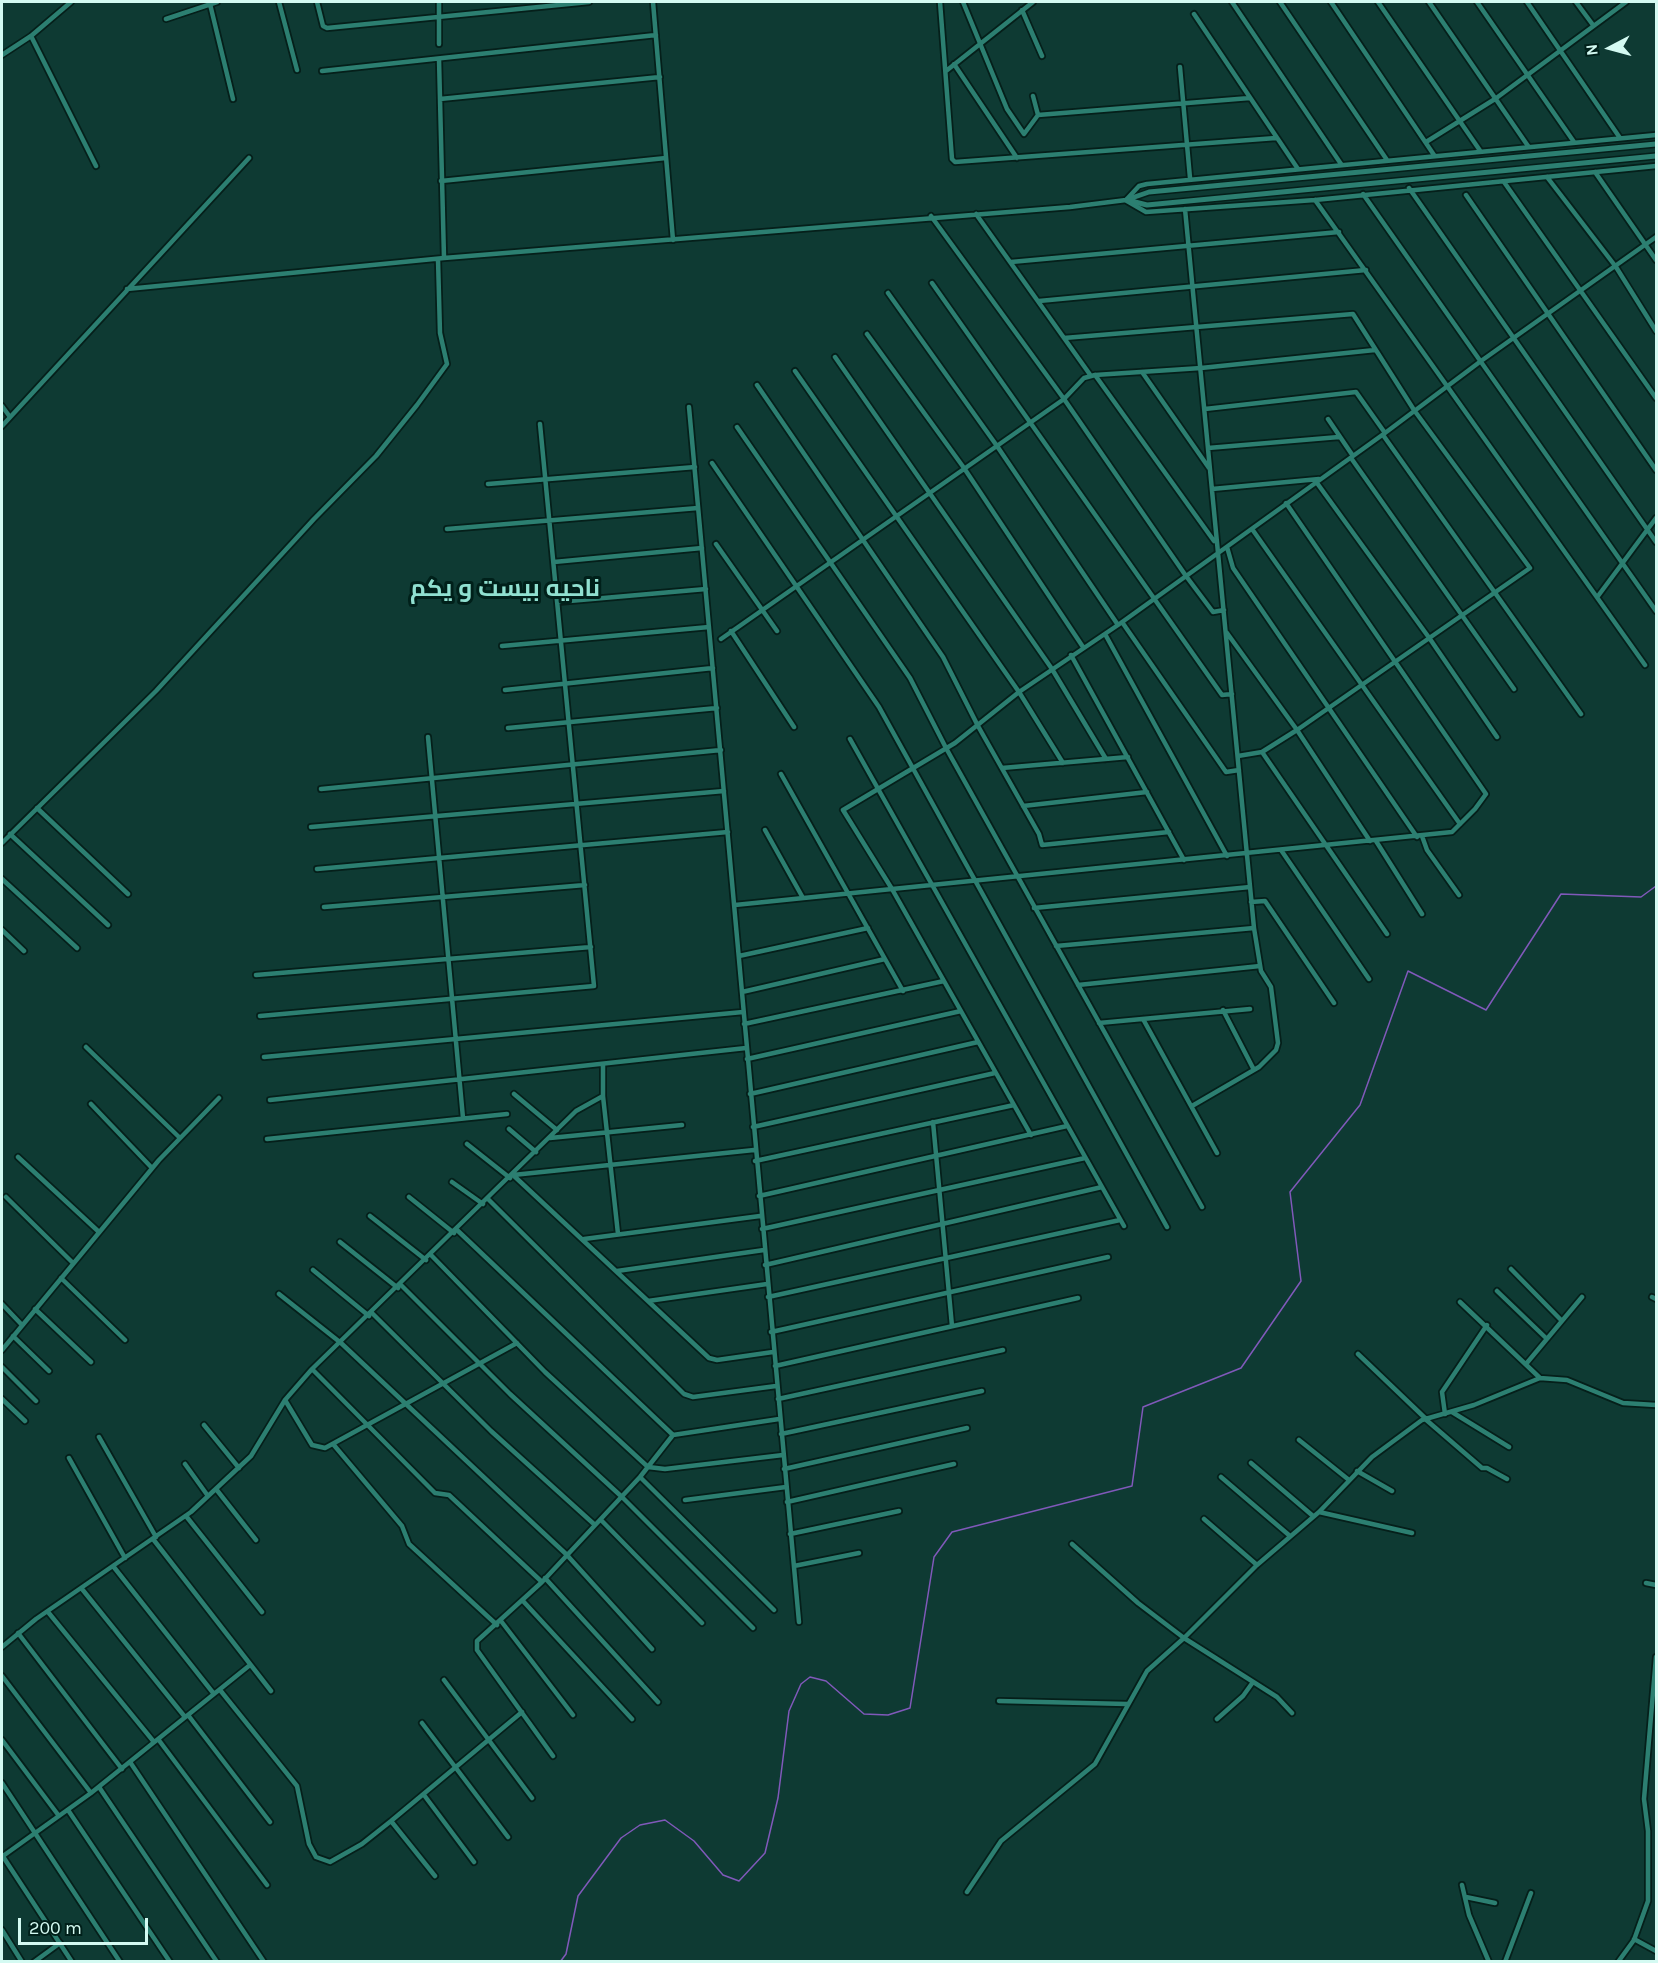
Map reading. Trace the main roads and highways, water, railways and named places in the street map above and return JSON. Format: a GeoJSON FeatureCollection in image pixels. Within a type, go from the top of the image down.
{"type":"FeatureCollection","features":[{"type":"Feature","properties":{"kind":"waterway"},"geometry":{"type":"LineString","coordinates":[[560,1962],[566,1954],[578,1896],[621,1838],[640,1825],[665,1820],[694,1841],[723,1875],[739,1881],[765,1853],[778,1798],[789,1711],[801,1684],[810,1677],[826,1681],[864,1714],[888,1715],[910,1708],[934,1557],[952,1532],[1132,1486],[1143,1407],[1241,1368],[1301,1281],[1290,1192],[1360,1105],[1408,971],[1486,1010],[1561,894],[1641,897],[1656,886]]}},
{"type":"Feature","properties":{"kind":"district","name":"ناحیه بیست و یکم"},"geometry":{"type":"Point","coordinates":[505,589]}}]}
